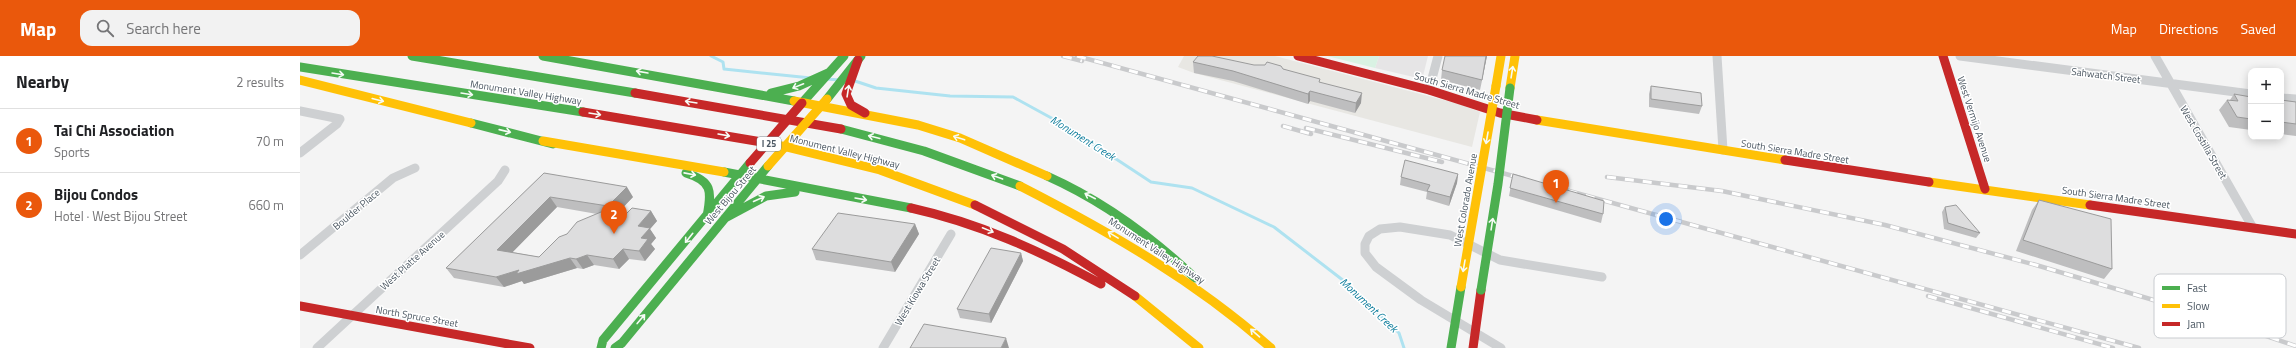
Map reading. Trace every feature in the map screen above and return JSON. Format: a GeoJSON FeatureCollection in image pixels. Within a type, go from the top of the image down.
{"type":"FeatureCollection","features":[{"type":"Feature","properties":{"kind":"main road","name":"Monument Valley Highway"},"geometry":{"type":"LineString","coordinates":[[412,56],[785,118],[858,132],[924,151],[1013,182],[1090,221],[1144,253],[1239,318],[1271,348]]}},
{"type":"Feature","properties":{"kind":"main road"},"geometry":{"type":"LineString","coordinates":[[543,56],[764,94],[802,103],[866,114],[918,125],[997,152],[1096,199],[1177,260],[1239,318]]}},
{"type":"Feature","properties":{"kind":"main road","name":"West Bijou Street"},"geometry":{"type":"LineString","coordinates":[[601,348],[604,340],[740,175],[844,56]]}},
{"type":"Feature","properties":{"kind":"main road","name":"South Sierra Madre Street"},"geometry":{"type":"LineString","coordinates":[[1298,56],[1430,90],[1500,113],[1526,118],[1724,150],[2296,234]]}},
{"type":"Feature","properties":{"kind":"main road","name":"West Colorado Avenue"},"geometry":{"type":"LineString","coordinates":[[1451,348],[1501,56]]}},
{"type":"Feature","properties":{"kind":"main road"},"geometry":{"type":"LineString","coordinates":[[1473,348],[1498,184],[1515,56]]}},
{"type":"Feature","properties":{"kind":"main road","name":"West Vermijo Avenue"},"geometry":{"type":"LineString","coordinates":[[1943,56],[1985,189]]}},
{"type":"Feature","properties":{"kind":"main road"},"geometry":{"type":"LineString","coordinates":[[860,58],[846,94],[851,105],[866,114]]}},
{"type":"Feature","properties":{"kind":"main road","name":"West Bijou Street"},"geometry":{"type":"LineString","coordinates":[[615,348],[622,343],[768,166],[860,58]]}},
{"type":"Feature","properties":{"kind":"main road","name":"Monument Valley Highway"},"geometry":{"type":"LineString","coordinates":[[300,67],[722,135],[803,151],[907,178],[990,211],[1064,249],[1112,278],[1143,301],[1197,346]]}},
{"type":"Feature","properties":{"kind":"main road"},"geometry":{"type":"LineString","coordinates":[[764,94],[787,90],[830,72]]}},
{"type":"Feature","properties":{"kind":"main road"},"geometry":{"type":"LineString","coordinates":[[300,80],[586,153],[698,175],[705,179],[710,186],[712,194],[707,216]]}},
{"type":"Feature","properties":{"kind":"main road"},"geometry":{"type":"LineString","coordinates":[[543,141],[740,175],[919,210],[986,229],[1095,280],[1197,346]]}},
{"type":"Feature","properties":{"kind":"main road"},"geometry":{"type":"LineString","coordinates":[[725,218],[756,200],[774,194],[801,191],[823,192]]}},
{"type":"Feature","properties":{"kind":"main road","name":"North Spruce Street"},"geometry":{"type":"LineString","coordinates":[[300,306],[530,348]]}},
{"type":"Feature","properties":{"kind":"street"},"geometry":{"type":"LineString","coordinates":[[1430,90],[1438,56]]}},
{"type":"Feature","properties":{"kind":"street"},"geometry":{"type":"LineString","coordinates":[[1717,56],[1724,150]]}},
{"type":"Feature","properties":{"kind":"street","name":"Sahwatch Street"},"geometry":{"type":"LineString","coordinates":[[1960,56],[2248,94]]}},
{"type":"Feature","properties":{"kind":"street","name":"West Costilla Street"},"geometry":{"type":"LineString","coordinates":[[2155,56],[2253,228]]}},
{"type":"Feature","properties":{"kind":"street"},"geometry":{"type":"LineString","coordinates":[[2284,98],[2296,100]]}},
{"type":"Feature","properties":{"kind":"street"},"geometry":{"type":"LineString","coordinates":[[300,111],[340,119],[337,124],[300,153]]}},
{"type":"Feature","properties":{"kind":"street","name":"Boulder Place"},"geometry":{"type":"LineString","coordinates":[[300,256],[393,178],[415,168]]}},
{"type":"Feature","properties":{"kind":"street","name":"West Platte Avenue"},"geometry":{"type":"LineString","coordinates":[[316,348],[498,181],[505,170]]}},
{"type":"Feature","properties":{"kind":"street"},"geometry":{"type":"LineString","coordinates":[[1501,348],[1416,297],[1376,267],[1366,253],[1365,244],[1369,236],[1380,229],[1400,227],[1450,235],[1500,260],[1602,277]]}},
{"type":"Feature","properties":{"kind":"street","name":"West Kiowa Street"},"geometry":{"type":"LineString","coordinates":[[883,348],[951,234]]}},
{"type":"Feature","properties":{"kind":"shaded area"},"geometry":{"type":"Polygon","coordinates":[[[1184,56],[1275,56],[1459,104],[1480,112],[1472,147],[1194,73],[1178,67],[1184,56]]]}},
{"type":"Feature","properties":{"kind":"shaded area"},"geometry":{"type":"Polygon","coordinates":[[[1379,56],[1428,56],[1423,76],[1418,78],[1375,68],[1379,56]]]}},
{"type":"Feature","properties":{"kind":"green space"},"geometry":{"type":"Polygon","coordinates":[[[1327,56],[1379,56],[1375,68],[1327,56]]]}},
{"type":"Feature","properties":{"kind":"building"},"geometry":{"type":"Polygon","coordinates":[[[1198,56],[1212,56],[1254,65],[1265,65],[1267,62],[1281,66],[1283,69],[1320,79],[1319,82],[1362,93],[1356,103],[1310,91],[1308,94],[1233,71],[1193,62],[1198,56]]]}},
{"type":"Feature","properties":{"kind":"building"},"geometry":{"type":"Polygon","coordinates":[[[1445,56],[1486,56],[1482,80],[1442,70],[1445,56]]]}},
{"type":"Feature","properties":{"kind":"building"},"geometry":{"type":"Polygon","coordinates":[[[1651,86],[1701,93],[1702,106],[1651,99],[1651,86]]]}},
{"type":"Feature","properties":{"kind":"building"},"geometry":{"type":"Polygon","coordinates":[[[2234,94],[2248,96],[2248,119],[2237,117],[2227,100],[2238,101],[2234,94]]]}},
{"type":"Feature","properties":{"kind":"building"},"geometry":{"type":"Polygon","coordinates":[[[2284,100],[2296,102],[2296,124],[2284,122],[2284,100]]]}},
{"type":"Feature","properties":{"kind":"building"},"geometry":{"type":"Polygon","coordinates":[[[1405,160],[1458,174],[1450,197],[1427,191],[1430,185],[1401,177],[1405,160]]]}},
{"type":"Feature","properties":{"kind":"building"},"geometry":{"type":"Polygon","coordinates":[[[544,173],[627,187],[608,206],[550,197],[497,250],[539,257],[559,237],[567,234],[577,222],[601,212],[624,216],[632,208],[651,211],[638,226],[650,228],[641,238],[648,239],[639,251],[623,249],[613,259],[587,255],[576,259],[570,258],[516,274],[519,270],[496,277],[446,268],[544,173]]]}},
{"type":"Feature","properties":{"kind":"building"},"geometry":{"type":"Polygon","coordinates":[[[1513,174],[1604,201],[1603,214],[1510,188],[1513,174]]]}},
{"type":"Feature","properties":{"kind":"building"},"geometry":{"type":"Polygon","coordinates":[[[2039,200],[2111,219],[2112,269],[2023,240],[2039,200]]]}},
{"type":"Feature","properties":{"kind":"building"},"geometry":{"type":"Polygon","coordinates":[[[1956,205],[1980,233],[1948,223],[1945,207],[1956,205]]]}},
{"type":"Feature","properties":{"kind":"building"},"geometry":{"type":"Polygon","coordinates":[[[838,213],[915,224],[891,262],[812,249],[838,213]]]}},
{"type":"Feature","properties":{"kind":"building"},"geometry":{"type":"Polygon","coordinates":[[[991,248],[1021,253],[989,314],[957,309],[991,248]]]}},
{"type":"Feature","properties":{"kind":"building"},"geometry":{"type":"Polygon","coordinates":[[[924,324],[1006,338],[1001,348],[910,348],[924,324]]]}},
{"type":"Feature","properties":{"kind":"waterway","name":"Monument Creek"},"geometry":{"type":"LineString","coordinates":[[711,56],[723,62],[724,69],[811,78]]}},
{"type":"Feature","properties":{"kind":"waterway","name":"Monument Creek"},"geometry":{"type":"LineString","coordinates":[[825,79],[841,80]]}},
{"type":"Feature","properties":{"kind":"waterway","name":"Monument Creek"},"geometry":{"type":"LineString","coordinates":[[855,81],[876,88],[950,96],[1013,97],[1066,126],[1151,182],[1192,188],[1274,227],[1344,281],[1399,333],[1404,348]]}},
{"type":"Feature","properties":{"kind":"railway"},"geometry":{"type":"LineString","coordinates":[[1063,56],[1082,61]]}},
{"type":"Feature","properties":{"kind":"railway"},"geometry":{"type":"LineString","coordinates":[[1077,56],[1524,179]]}},
{"type":"Feature","properties":{"kind":"railway"},"geometry":{"type":"LineString","coordinates":[[1283,126],[1311,134]]}},
{"type":"Feature","properties":{"kind":"railway"},"geometry":{"type":"LineString","coordinates":[[1306,128],[1442,162]]}},
{"type":"Feature","properties":{"kind":"railway"},"geometry":{"type":"LineString","coordinates":[[1607,177],[1722,191],[1885,225],[2036,265],[2154,300]]}},
{"type":"Feature","properties":{"kind":"railway"},"geometry":{"type":"LineString","coordinates":[[1551,186],[2139,348]]}},
{"type":"Feature","properties":{"kind":"railway"},"geometry":{"type":"LineString","coordinates":[[1928,296],[2113,348]]}},
{"type":"Feature","properties":{"kind":"railway"},"geometry":{"type":"LineString","coordinates":[[2272,338],[2296,346]]}},
{"type":"Feature","properties":{"kind":"traffic: fast"},"geometry":{"type":"LineString","coordinates":[[412,56],[635,93]]}},
{"type":"Feature","properties":{"kind":"traffic: fast"},"geometry":{"type":"LineString","coordinates":[[543,56],[794,101]]}},
{"type":"Feature","properties":{"kind":"traffic: fast"},"geometry":{"type":"LineString","coordinates":[[802,103],[844,56]]}},
{"type":"Feature","properties":{"kind":"traffic: fast"},"geometry":{"type":"LineString","coordinates":[[827,99],[861,56]]}},
{"type":"Feature","properties":{"kind":"traffic: fast"},"geometry":{"type":"LineString","coordinates":[[300,67],[583,112]]}},
{"type":"Feature","properties":{"kind":"traffic: fast"},"geometry":{"type":"LineString","coordinates":[[771,93],[799,86],[830,72]]}},
{"type":"Feature","properties":{"kind":"traffic: fast"},"geometry":{"type":"LineString","coordinates":[[1481,290],[1498,184],[1510,88]]}},
{"type":"Feature","properties":{"kind":"traffic: fast"},"geometry":{"type":"LineString","coordinates":[[471,123],[553,144]]}},
{"type":"Feature","properties":{"kind":"traffic: fast"},"geometry":{"type":"LineString","coordinates":[[841,129],[924,151],[1020,186]]}},
{"type":"Feature","properties":{"kind":"traffic: fast"},"geometry":{"type":"LineString","coordinates":[[601,348],[603,340],[750,163]]}},
{"type":"Feature","properties":{"kind":"traffic: fast"},"geometry":{"type":"LineString","coordinates":[[615,348],[622,343],[768,166]]}},
{"type":"Feature","properties":{"kind":"traffic: fast"},"geometry":{"type":"LineString","coordinates":[[724,172],[911,208]]}},
{"type":"Feature","properties":{"kind":"traffic: fast"},"geometry":{"type":"LineString","coordinates":[[686,173],[702,179],[709,188],[710,200],[707,216]]}},
{"type":"Feature","properties":{"kind":"traffic: fast"},"geometry":{"type":"LineString","coordinates":[[1047,176],[1107,207],[1126,220],[1162,248],[1195,278]]}},
{"type":"Feature","properties":{"kind":"traffic: fast"},"geometry":{"type":"LineString","coordinates":[[725,218],[766,196],[795,192]]}},
{"type":"Feature","properties":{"kind":"traffic: fast"},"geometry":{"type":"LineString","coordinates":[[1451,348],[1461,287]]}},
{"type":"Feature","properties":{"kind":"traffic: slow"},"geometry":{"type":"LineString","coordinates":[[1496,86],[1501,56]]}},
{"type":"Feature","properties":{"kind":"traffic: slow"},"geometry":{"type":"LineString","coordinates":[[1510,88],[1515,56]]}},
{"type":"Feature","properties":{"kind":"traffic: slow"},"geometry":{"type":"LineString","coordinates":[[300,80],[471,123]]}},
{"type":"Feature","properties":{"kind":"traffic: slow"},"geometry":{"type":"LineString","coordinates":[[1461,287],[1496,86]]}},
{"type":"Feature","properties":{"kind":"traffic: slow"},"geometry":{"type":"LineString","coordinates":[[768,166],[827,99]]}},
{"type":"Feature","properties":{"kind":"traffic: slow"},"geometry":{"type":"LineString","coordinates":[[794,101],[918,125],[960,138],[1047,176]]}},
{"type":"Feature","properties":{"kind":"traffic: slow"},"geometry":{"type":"LineString","coordinates":[[1537,120],[1785,160]]}},
{"type":"Feature","properties":{"kind":"traffic: slow"},"geometry":{"type":"LineString","coordinates":[[543,141],[724,172]]}},
{"type":"Feature","properties":{"kind":"traffic: slow"},"geometry":{"type":"LineString","coordinates":[[774,144],[880,170],[975,205]]}},
{"type":"Feature","properties":{"kind":"traffic: slow"},"geometry":{"type":"LineString","coordinates":[[1929,182],[2090,205]]}},
{"type":"Feature","properties":{"kind":"traffic: slow"},"geometry":{"type":"LineString","coordinates":[[1020,186],[1119,239],[1183,278],[1243,323],[1271,348]]}},
{"type":"Feature","properties":{"kind":"traffic: slow"},"geometry":{"type":"LineString","coordinates":[[1135,296],[1199,348]]}},
{"type":"Feature","properties":{"kind":"traffic: jam"},"geometry":{"type":"LineString","coordinates":[[1298,56],[1429,90],[1500,113],[1537,120]]}},
{"type":"Feature","properties":{"kind":"traffic: jam"},"geometry":{"type":"LineString","coordinates":[[1943,56],[1985,189]]}},
{"type":"Feature","properties":{"kind":"traffic: jam"},"geometry":{"type":"LineString","coordinates":[[858,60],[846,94],[851,105],[865,113]]}},
{"type":"Feature","properties":{"kind":"traffic: jam"},"geometry":{"type":"LineString","coordinates":[[635,93],[841,129]]}},
{"type":"Feature","properties":{"kind":"traffic: jam"},"geometry":{"type":"LineString","coordinates":[[750,163],[802,103]]}},
{"type":"Feature","properties":{"kind":"traffic: jam"},"geometry":{"type":"LineString","coordinates":[[583,112],[774,144]]}},
{"type":"Feature","properties":{"kind":"traffic: jam"},"geometry":{"type":"LineString","coordinates":[[1785,160],[1929,182]]}},
{"type":"Feature","properties":{"kind":"traffic: jam"},"geometry":{"type":"LineString","coordinates":[[975,205],[1063,249],[1135,296]]}},
{"type":"Feature","properties":{"kind":"traffic: jam"},"geometry":{"type":"LineString","coordinates":[[2090,205],[2296,234]]}},
{"type":"Feature","properties":{"kind":"traffic: jam"},"geometry":{"type":"LineString","coordinates":[[911,208],[960,221],[1009,238],[1056,260],[1101,284]]}},
{"type":"Feature","properties":{"kind":"traffic: jam"},"geometry":{"type":"LineString","coordinates":[[1473,348],[1481,290]]}},
{"type":"Feature","properties":{"kind":"traffic: jam"},"geometry":{"type":"LineString","coordinates":[[300,306],[530,348]]}},
{"type":"Feature","properties":{"kind":"place","name":"Tai Chi Association"},"geometry":{"type":"Point","coordinates":[1556,203]}},
{"type":"Feature","properties":{"kind":"place","name":"Bijou Condos"},"geometry":{"type":"Point","coordinates":[614,234]}}]}
